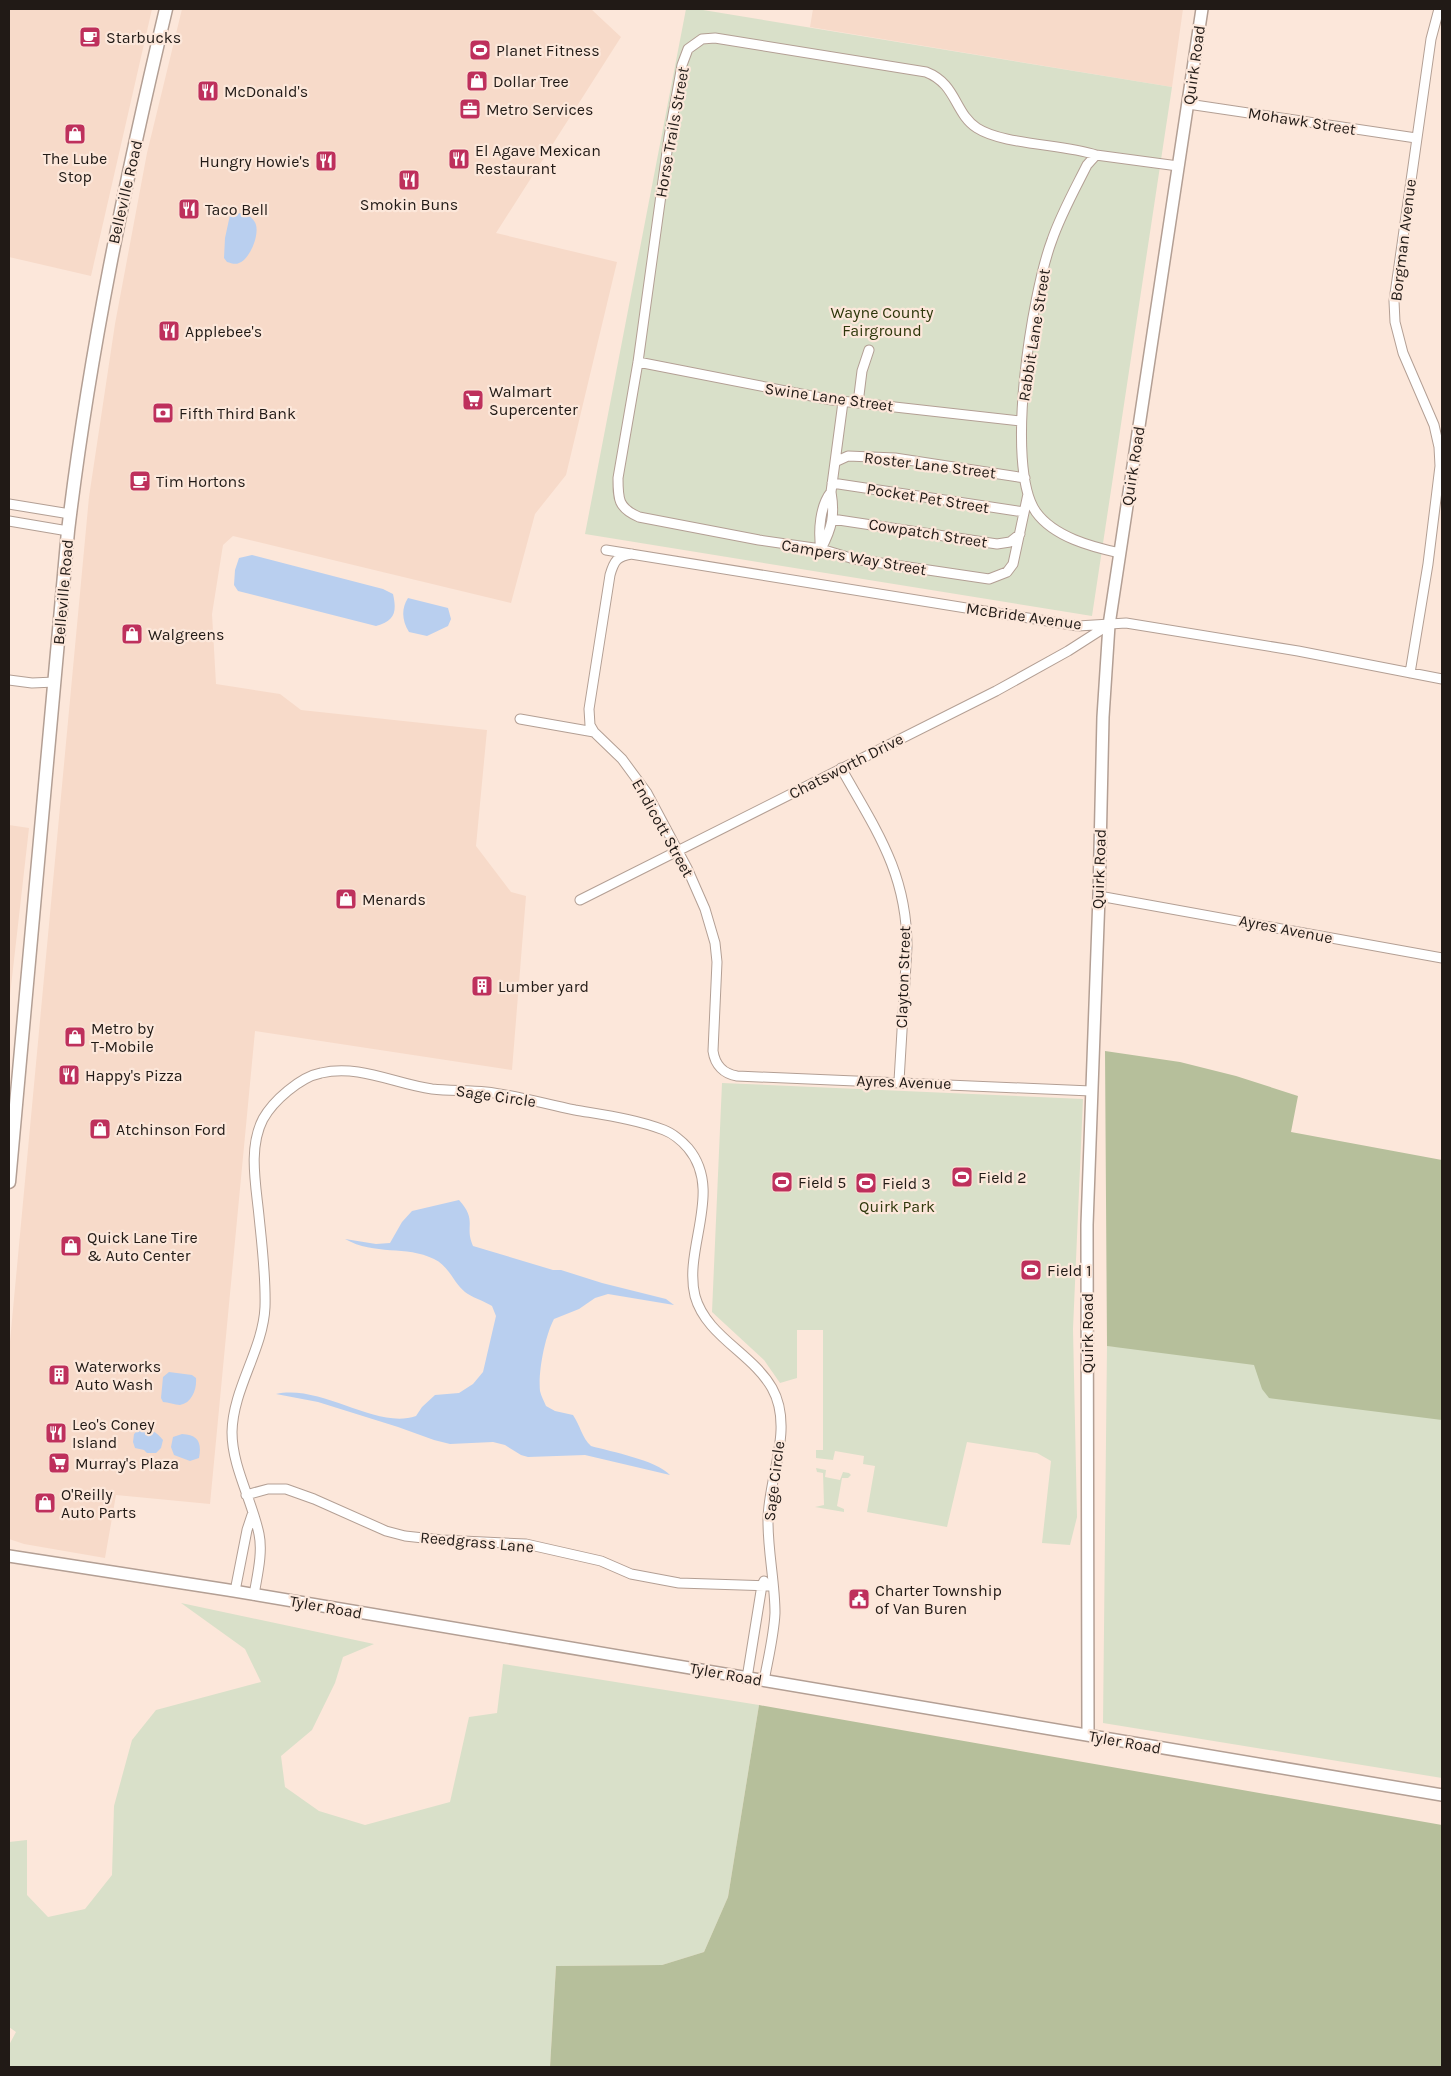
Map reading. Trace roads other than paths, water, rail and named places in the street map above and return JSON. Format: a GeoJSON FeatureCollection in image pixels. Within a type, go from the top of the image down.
{"type":"FeatureCollection","features":[{"type":"Feature","properties":{"kind":"main road","name":"Belleville Road"},"geometry":{"type":"LineString","coordinates":[[9,1182],[70,514],[93,354],[110,260],[166,9]]}},
{"type":"Feature","properties":{"kind":"street","name":"Quirk Road"},"geometry":{"type":"LineString","coordinates":[[1088,1735],[1087,1225],[1099,896],[1103,717],[1109,625],[1202,9]]}},
{"type":"Feature","properties":{"kind":"street","name":"Borgman Avenue"},"geometry":{"type":"LineString","coordinates":[[1410,673],[1429,555],[1440,466],[1439,447],[1434,426],[1403,353],[1394,312],[1395,291],[1416,138],[1431,39],[1439,9]]}},
{"type":"Feature","properties":{"kind":"street","name":"Horse Trails Street"},"geometry":{"type":"LineString","coordinates":[[623,507],[618,494],[618,478],[638,362],[668,137],[682,65],[688,49],[702,38],[724,39],[926,72],[949,88],[969,122],[977,128],[999,136],[1072,148],[1096,155]]}},
{"type":"Feature","properties":{"kind":"street","name":"Mohawk Street"},"geometry":{"type":"LineString","coordinates":[[1188,104],[1416,138]]}},
{"type":"Feature","properties":{"kind":"street"},"geometry":{"type":"LineString","coordinates":[[1096,155],[1178,166]]}},
{"type":"Feature","properties":{"kind":"street","name":"Rabbit Lane Street"},"geometry":{"type":"LineString","coordinates":[[1096,155],[1087,165],[1052,240],[1040,282],[1021,421],[1025,478],[1028,494],[1036,511],[1057,531],[1103,550],[1120,553]]}},
{"type":"Feature","properties":{"kind":"street"},"geometry":{"type":"LineString","coordinates":[[858,403],[862,371],[868,350]]}},
{"type":"Feature","properties":{"kind":"street","name":"Swine Lane Street"},"geometry":{"type":"LineString","coordinates":[[638,362],[844,402],[1021,421]]}},
{"type":"Feature","properties":{"kind":"street"},"geometry":{"type":"LineString","coordinates":[[822,549],[819,537],[825,499],[831,487],[844,402]]}},
{"type":"Feature","properties":{"kind":"street","name":"Roster Lane Street"},"geometry":{"type":"LineString","coordinates":[[835,462],[848,456],[895,458],[1025,478]]}},
{"type":"Feature","properties":{"kind":"street"},"geometry":{"type":"LineString","coordinates":[[822,549],[832,528],[834,506],[831,487]]}},
{"type":"Feature","properties":{"kind":"street","name":"Pocket Pet Street"},"geometry":{"type":"LineString","coordinates":[[831,487],[1024,512]]}},
{"type":"Feature","properties":{"kind":"street","name":"Campers Way Street"},"geometry":{"type":"LineString","coordinates":[[623,507],[639,517],[759,540],[822,549],[854,559],[989,579],[1008,572],[1013,564],[1028,494]]}},
{"type":"Feature","properties":{"kind":"street"},"geometry":{"type":"LineString","coordinates":[[9,504],[70,514]]}},
{"type":"Feature","properties":{"kind":"street","name":"Cowpatch Street"},"geometry":{"type":"LineString","coordinates":[[832,519],[997,544],[1010,542],[1020,534]]}},
{"type":"Feature","properties":{"kind":"street"},"geometry":{"type":"LineString","coordinates":[[9,521],[68,531]]}},
{"type":"Feature","properties":{"kind":"street","name":"McBride Avenue"},"geometry":{"type":"LineString","coordinates":[[606,550],[1078,626],[1126,623],[1193,633],[1442,679]]}},
{"type":"Feature","properties":{"kind":"street"},"geometry":{"type":"LineString","coordinates":[[594,732],[590,725],[589,709],[610,575],[615,560],[621,555],[632,554]]}},
{"type":"Feature","properties":{"kind":"street","name":"Chatsworth Drive"},"geometry":{"type":"LineString","coordinates":[[580,900],[996,691],[1068,651],[1109,625]]}},
{"type":"Feature","properties":{"kind":"street"},"geometry":{"type":"LineString","coordinates":[[9,680],[55,682]]}},
{"type":"Feature","properties":{"kind":"street"},"geometry":{"type":"LineString","coordinates":[[520,719],[594,732]]}},
{"type":"Feature","properties":{"kind":"street","name":"Endicott Street"},"geometry":{"type":"LineString","coordinates":[[594,732],[622,759],[637,778],[678,851],[705,908],[715,943],[717,983],[713,1052],[715,1061],[720,1068]]}},
{"type":"Feature","properties":{"kind":"street","name":"Clayton Street"},"geometry":{"type":"LineString","coordinates":[[841,768],[886,846],[901,889],[907,927],[907,947],[899,1081]]}},
{"type":"Feature","properties":{"kind":"street","name":"Ayres Avenue"},"geometry":{"type":"LineString","coordinates":[[1099,896],[1442,958]]}},
{"type":"Feature","properties":{"kind":"street","name":"Ayres Avenue"},"geometry":{"type":"LineString","coordinates":[[720,1068],[728,1074],[737,1076],[1091,1090]]}},
{"type":"Feature","properties":{"kind":"street","name":"Sage Circle"},"geometry":{"type":"LineString","coordinates":[[254,1595],[258,1571],[260,1537],[236,1459],[232,1430],[238,1401],[261,1331],[265,1308],[263,1253],[254,1166],[261,1123],[273,1103],[316,1073],[336,1070],[358,1071],[433,1089],[487,1092],[627,1120],[666,1131],[687,1146],[698,1165],[704,1200],[692,1266],[696,1297],[710,1324],[752,1362],[773,1390],[780,1416],[779,1458],[768,1519],[770,1570],[775,1615],[764,1681]]}},
{"type":"Feature","properties":{"kind":"street","name":"Reedgrass Lane"},"geometry":{"type":"LineString","coordinates":[[246,1495],[268,1489],[286,1489],[307,1496],[386,1531],[405,1536],[442,1540],[526,1544],[601,1561],[631,1574],[679,1583],[773,1586]]}},
{"type":"Feature","properties":{"kind":"street"},"geometry":{"type":"LineString","coordinates":[[235,1591],[247,1530],[252,1515]]}},
{"type":"Feature","properties":{"kind":"street","name":"Tyler Road"},"geometry":{"type":"LineString","coordinates":[[9,1556],[235,1591],[1442,1795]]}},
{"type":"Feature","properties":{"kind":"street","name":"Sage Circle"},"geometry":{"type":"LineString","coordinates":[[747,1678],[762,1586],[770,1570]]}},
{"type":"Feature","properties":{"kind":"water"},"geometry":{"type":"Polygon","coordinates":[[[246,212],[253,220],[257,230],[253,247],[243,261],[233,264],[227,262],[224,258],[225,238],[230,215],[246,212]]]}},
{"type":"Feature","properties":{"kind":"water"},"geometry":{"type":"Polygon","coordinates":[[[252,555],[383,589],[393,594],[395,606],[393,615],[387,621],[376,626],[238,591],[234,585],[235,570],[239,558],[252,555]]]}},
{"type":"Feature","properties":{"kind":"water"},"geometry":{"type":"Polygon","coordinates":[[[408,598],[448,608],[451,619],[448,626],[427,636],[409,632],[403,615],[404,606],[408,598]]]}},
{"type":"Feature","properties":{"kind":"water"},"geometry":{"type":"Polygon","coordinates":[[[459,1200],[468,1213],[473,1246],[553,1270],[561,1270],[602,1283],[666,1299],[674,1305],[608,1294],[595,1298],[579,1309],[554,1319],[545,1344],[540,1383],[540,1393],[546,1406],[555,1411],[573,1415],[585,1439],[591,1446],[655,1465],[670,1475],[585,1455],[528,1457],[505,1445],[493,1442],[450,1444],[318,1402],[276,1394],[312,1395],[366,1413],[400,1419],[416,1416],[422,1407],[435,1395],[459,1393],[473,1384],[483,1372],[496,1316],[492,1306],[465,1292],[447,1270],[434,1259],[412,1252],[368,1247],[345,1239],[376,1244],[390,1243],[402,1222],[412,1211],[459,1200]]]}},
{"type":"Feature","properties":{"kind":"water"},"geometry":{"type":"Polygon","coordinates":[[[169,1372],[192,1375],[196,1378],[196,1387],[193,1395],[184,1404],[178,1405],[163,1402],[161,1398],[163,1377],[169,1372]]]}},
{"type":"Feature","properties":{"kind":"water"},"geometry":{"type":"Polygon","coordinates":[[[139,1429],[152,1431],[163,1440],[161,1448],[156,1453],[147,1453],[144,1450],[135,1448],[133,1442],[134,1434],[139,1429]]]}},
{"type":"Feature","properties":{"kind":"water"},"geometry":{"type":"Polygon","coordinates":[[[182,1434],[192,1436],[198,1440],[200,1448],[199,1458],[190,1461],[174,1455],[171,1447],[173,1437],[182,1434]]]}},
{"type":"Feature","properties":{"kind":"place","name":"Starbucks"},"geometry":{"type":"Point","coordinates":[90,37]}},
{"type":"Feature","properties":{"kind":"place","name":"Planet Fitness"},"geometry":{"type":"Point","coordinates":[480,50]}},
{"type":"Feature","properties":{"kind":"place","name":"Dollar Tree"},"geometry":{"type":"Point","coordinates":[477,81]}},
{"type":"Feature","properties":{"kind":"place","name":"McDonald's"},"geometry":{"type":"Point","coordinates":[208,91]}},
{"type":"Feature","properties":{"kind":"place","name":"Metro Services"},"geometry":{"type":"Point","coordinates":[470,109]}},
{"type":"Feature","properties":{"kind":"place","name":"The Lube Stop"},"geometry":{"type":"Point","coordinates":[75,134]}},
{"type":"Feature","properties":{"kind":"place","name":"El Agave Mexican Restaurant"},"geometry":{"type":"Point","coordinates":[459,159]}},
{"type":"Feature","properties":{"kind":"place","name":"Hungry Howie's"},"geometry":{"type":"Point","coordinates":[326,161]}},
{"type":"Feature","properties":{"kind":"place","name":"Smokin Buns"},"geometry":{"type":"Point","coordinates":[409,180]}},
{"type":"Feature","properties":{"kind":"place","name":"Taco Bell"},"geometry":{"type":"Point","coordinates":[189,209]}},
{"type":"Feature","properties":{"kind":"place","name":"Applebee's"},"geometry":{"type":"Point","coordinates":[169,331]}},
{"type":"Feature","properties":{"kind":"place","name":"Walmart Supercenter"},"geometry":{"type":"Point","coordinates":[473,400]}},
{"type":"Feature","properties":{"kind":"place","name":"Fifth Third Bank"},"geometry":{"type":"Point","coordinates":[163,413]}},
{"type":"Feature","properties":{"kind":"place","name":"Tim Hortons"},"geometry":{"type":"Point","coordinates":[140,481]}},
{"type":"Feature","properties":{"kind":"place","name":"Walgreens"},"geometry":{"type":"Point","coordinates":[132,634]}},
{"type":"Feature","properties":{"kind":"place","name":"Menards"},"geometry":{"type":"Point","coordinates":[346,899]}},
{"type":"Feature","properties":{"kind":"place","name":"Lumber yard"},"geometry":{"type":"Point","coordinates":[482,986]}},
{"type":"Feature","properties":{"kind":"place","name":"Metro by T-Mobile"},"geometry":{"type":"Point","coordinates":[75,1037]}},
{"type":"Feature","properties":{"kind":"place","name":"Happy's Pizza"},"geometry":{"type":"Point","coordinates":[69,1075]}},
{"type":"Feature","properties":{"kind":"place","name":"Atchinson Ford"},"geometry":{"type":"Point","coordinates":[100,1129]}},
{"type":"Feature","properties":{"kind":"place","name":"Field 2"},"geometry":{"type":"Point","coordinates":[962,1177]}},
{"type":"Feature","properties":{"kind":"place","name":"Field 5"},"geometry":{"type":"Point","coordinates":[782,1182]}},
{"type":"Feature","properties":{"kind":"place","name":"Field 3"},"geometry":{"type":"Point","coordinates":[866,1183]}},
{"type":"Feature","properties":{"kind":"place","name":"Quick Lane Tire & Auto Center"},"geometry":{"type":"Point","coordinates":[71,1246]}},
{"type":"Feature","properties":{"kind":"place","name":"Field 1"},"geometry":{"type":"Point","coordinates":[1031,1270]}},
{"type":"Feature","properties":{"kind":"place","name":"Waterworks Auto Wash"},"geometry":{"type":"Point","coordinates":[59,1375]}},
{"type":"Feature","properties":{"kind":"place","name":"Leo's Coney Island"},"geometry":{"type":"Point","coordinates":[56,1433]}},
{"type":"Feature","properties":{"kind":"place","name":"Murray's Plaza"},"geometry":{"type":"Point","coordinates":[59,1463]}},
{"type":"Feature","properties":{"kind":"place","name":"O'Reilly Auto Parts"},"geometry":{"type":"Point","coordinates":[45,1503]}},
{"type":"Feature","properties":{"kind":"place","name":"Charter Township of Van Buren"},"geometry":{"type":"Point","coordinates":[859,1599]}},
{"type":"Feature","properties":{"kind":"park label","name":"Wayne County Fairground"},"geometry":{"type":"Point","coordinates":[882,321]}},
{"type":"Feature","properties":{"kind":"park label","name":"Quirk Park"},"geometry":{"type":"Point","coordinates":[897,1206]}}]}
